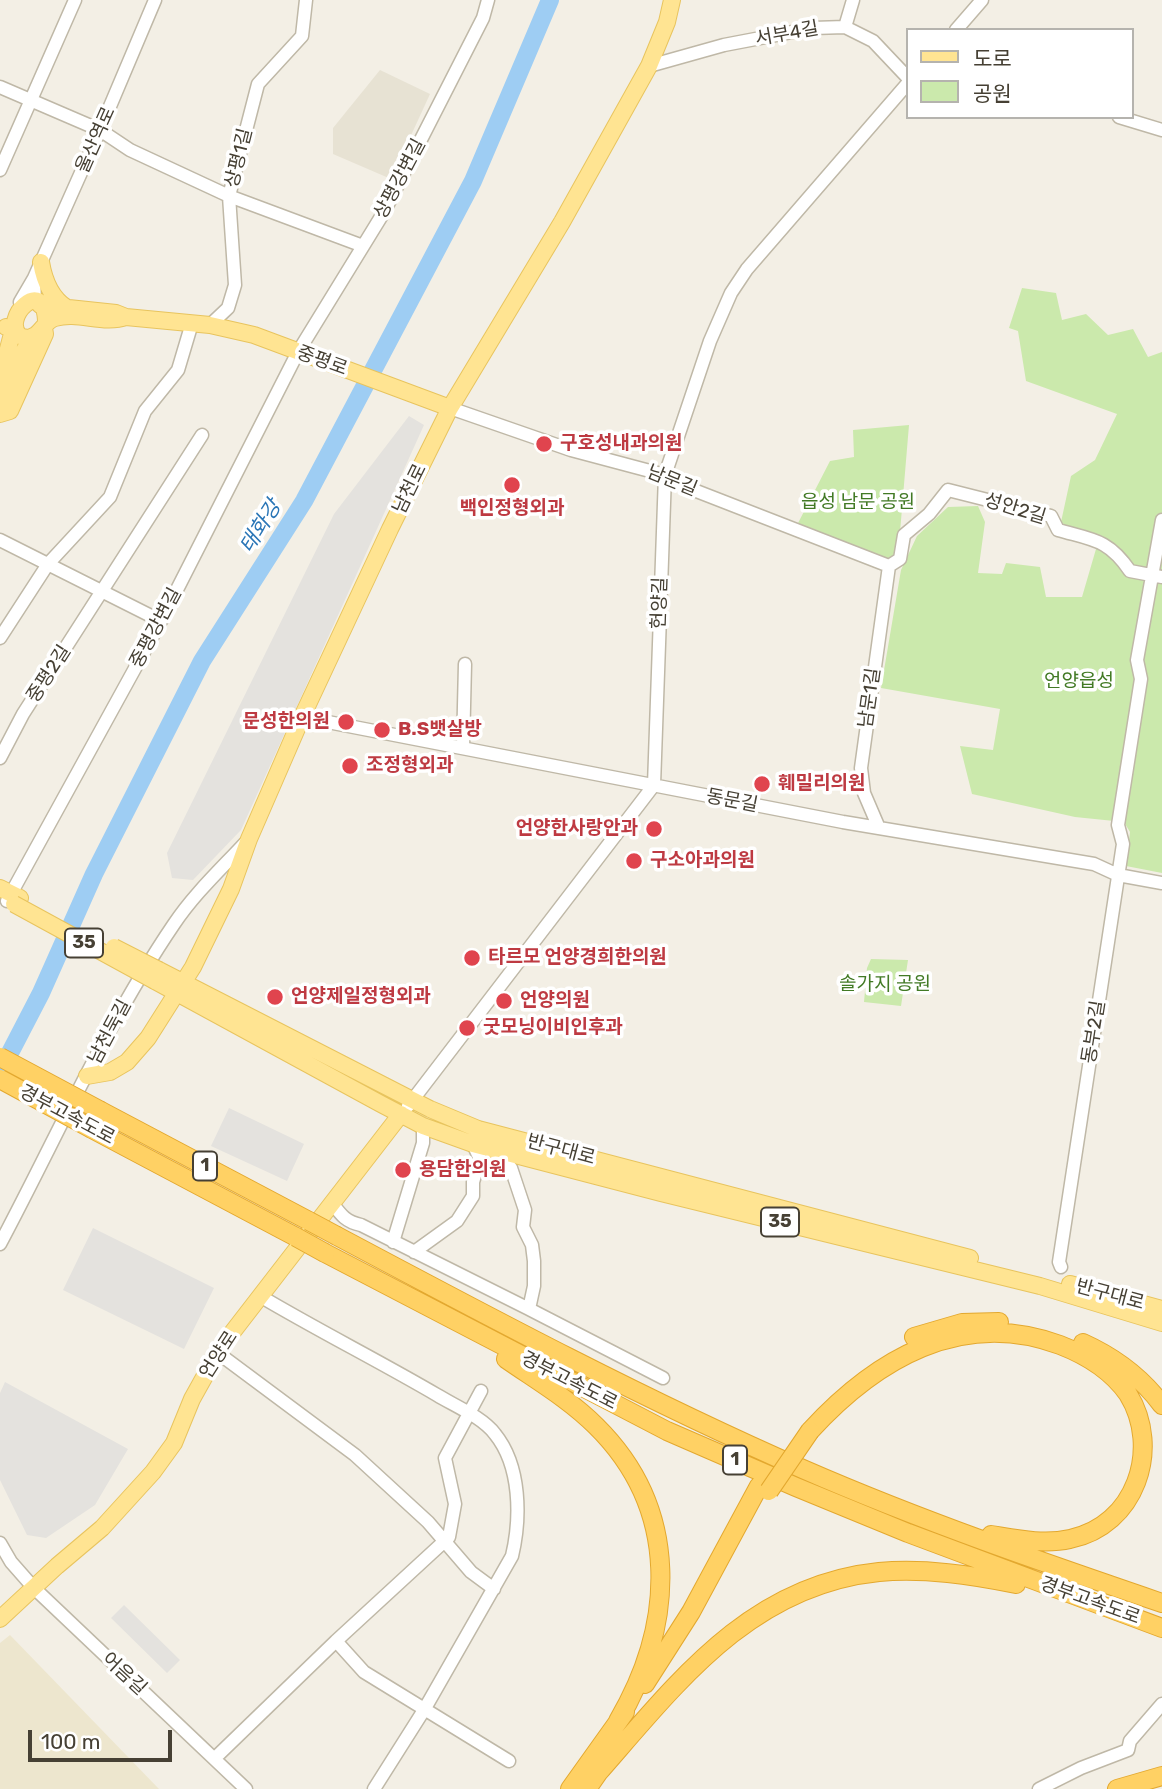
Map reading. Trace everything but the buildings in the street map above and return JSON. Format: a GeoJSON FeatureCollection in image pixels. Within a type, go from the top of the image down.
{"type":"FeatureCollection","features":[{"type":"Feature","properties":{"kind":"highway","name":"경부고속도로"},"geometry":{"type":"LineString","coordinates":[[0,1057],[479,1313],[632,1390],[805,1470],[937,1523],[1162,1603]]}},
{"type":"Feature","properties":{"kind":"highway","name":"경부고속도로"},"geometry":{"type":"LineString","coordinates":[[0,1079],[439,1314],[667,1431],[784,1482],[1001,1570],[1105,1605],[1162,1628]]}},
{"type":"Feature","properties":{"kind":"highway"},"geometry":{"type":"LineString","coordinates":[[439,1314],[583,1414],[616,1449],[643,1495],[653,1522],[660,1557],[658,1617],[646,1665],[618,1721]]}},
{"type":"Feature","properties":{"kind":"highway"},"geometry":{"type":"LineString","coordinates":[[570,1789],[678,1633],[764,1489],[805,1429],[842,1383],[884,1352],[935,1329],[974,1322],[1033,1327],[1082,1342],[1103,1353],[1148,1388],[1162,1405]]}},
{"type":"Feature","properties":{"kind":"highway"},"geometry":{"type":"LineString","coordinates":[[805,1429],[884,1366],[921,1347],[969,1335],[1016,1335],[1059,1345],[1100,1365],[1128,1394],[1138,1411],[1144,1430],[1144,1462],[1130,1499],[1106,1525],[1072,1539],[1044,1541],[988,1535],[937,1523]]}},
{"type":"Feature","properties":{"kind":"highway"},"geometry":{"type":"LineString","coordinates":[[587,1789],[680,1652],[764,1489]]}},
{"type":"Feature","properties":{"kind":"highway"},"geometry":{"type":"LineString","coordinates":[[598,1773],[675,1685],[716,1645],[762,1612],[822,1584],[881,1572],[934,1572],[1027,1586],[1105,1605]]}},
{"type":"Feature","properties":{"kind":"highway"},"geometry":{"type":"LineString","coordinates":[[1119,1788],[1162,1771]]}},
{"type":"Feature","properties":{"kind":"highway"},"geometry":{"type":"LineString","coordinates":[[1119,1788],[1162,1776]]}},
{"type":"Feature","properties":{"kind":"main road","name":"남천로"},"geometry":{"type":"LineString","coordinates":[[88,1076],[110,1072],[127,1062],[148,1038],[180,988],[232,889],[249,839],[302,716],[450,408],[562,222],[649,66],[667,22],[672,0]]}},
{"type":"Feature","properties":{"kind":"main road"},"geometry":{"type":"LineString","coordinates":[[41,262],[44,279],[58,302],[66,308]]}},
{"type":"Feature","properties":{"kind":"main road"},"geometry":{"type":"LineString","coordinates":[[18,311],[66,308],[116,313],[126,317]]}},
{"type":"Feature","properties":{"kind":"main road"},"geometry":{"type":"LineString","coordinates":[[0,401],[20,358],[41,329],[44,310],[18,311]]}},
{"type":"Feature","properties":{"kind":"main road"},"geometry":{"type":"LineString","coordinates":[[18,311],[23,337],[66,316],[115,321],[126,317]]}},
{"type":"Feature","properties":{"kind":"main road"},"geometry":{"type":"LineString","coordinates":[[0,379],[18,311]]}},
{"type":"Feature","properties":{"kind":"main road","name":"중평로"},"geometry":{"type":"LineString","coordinates":[[126,317],[210,325],[254,335],[450,408]]}},
{"type":"Feature","properties":{"kind":"main road"},"geometry":{"type":"LineString","coordinates":[[0,414],[9,411],[35,358],[45,334],[41,329]]}},
{"type":"Feature","properties":{"kind":"main road","name":"반구대로"},"geometry":{"type":"LineString","coordinates":[[9,897],[157,975],[423,1126],[473,1144],[1040,1286],[1162,1323]]}},
{"type":"Feature","properties":{"kind":"main road","name":"반구대로"},"geometry":{"type":"LineString","coordinates":[[180,988],[478,1129],[1162,1310]]}},
{"type":"Feature","properties":{"kind":"main road","name":"언양로"},"geometry":{"type":"LineString","coordinates":[[0,1619],[102,1528],[153,1472],[174,1443],[192,1399],[218,1353],[401,1114]]}},
{"type":"Feature","properties":{"kind":"street"},"geometry":{"type":"LineString","coordinates":[[0,170],[75,0]]}},
{"type":"Feature","properties":{"kind":"street","name":"울산역로"},"geometry":{"type":"LineString","coordinates":[[18,311],[155,0]]}},
{"type":"Feature","properties":{"kind":"street","name":"상평1길"},"geometry":{"type":"LineString","coordinates":[[210,325],[228,308],[235,285],[229,196],[258,84],[302,36],[306,0]]}},
{"type":"Feature","properties":{"kind":"street","name":"상평강변길"},"geometry":{"type":"LineString","coordinates":[[303,354],[384,212],[483,18],[488,0]]}},
{"type":"Feature","properties":{"kind":"street"},"geometry":{"type":"LineString","coordinates":[[845,27],[853,0]]}},
{"type":"Feature","properties":{"kind":"street"},"geometry":{"type":"LineString","coordinates":[[958,28],[982,0]]}},
{"type":"Feature","properties":{"kind":"street","name":"서부4길"},"geometry":{"type":"LineString","coordinates":[[649,66],[724,45],[813,28],[845,27],[873,41],[906,79]]}},
{"type":"Feature","properties":{"kind":"street","name":"헌양길"},"geometry":{"type":"LineString","coordinates":[[654,785],[666,475],[710,341],[731,293],[766,245],[906,83]]}},
{"type":"Feature","properties":{"kind":"street"},"geometry":{"type":"LineString","coordinates":[[0,87],[100,130],[130,150],[229,196],[363,246]]}},
{"type":"Feature","properties":{"kind":"street"},"geometry":{"type":"LineString","coordinates":[[1126,119],[1162,130]]}},
{"type":"Feature","properties":{"kind":"street"},"geometry":{"type":"LineString","coordinates":[[0,638],[48,564],[110,497],[145,411],[178,370],[192,323]]}},
{"type":"Feature","properties":{"kind":"street","name":"중평강변길"},"geometry":{"type":"LineString","coordinates":[[9,897],[161,621],[303,354]]}},
{"type":"Feature","properties":{"kind":"street","name":"남문길"},"geometry":{"type":"LineString","coordinates":[[450,408],[571,450],[666,475],[686,487],[889,566]]}},
{"type":"Feature","properties":{"kind":"street","name":"중평2길"},"geometry":{"type":"LineString","coordinates":[[0,758],[23,714],[202,435]]}},
{"type":"Feature","properties":{"kind":"street","name":"성안2길"},"geometry":{"type":"LineString","coordinates":[[889,566],[900,559],[904,535],[929,514],[948,490],[1051,516],[1058,530],[1098,540],[1118,553],[1130,571],[1157,576]]}},
{"type":"Feature","properties":{"kind":"street","name":"동부2길"},"geometry":{"type":"LineString","coordinates":[[1061,1266],[1059,1262],[1124,844],[1118,825],[1141,679],[1137,660],[1157,576],[1162,520]]}},
{"type":"Feature","properties":{"kind":"street"},"geometry":{"type":"LineString","coordinates":[[0,540],[161,621]]}},
{"type":"Feature","properties":{"kind":"street","name":"남문1길"},"geometry":{"type":"LineString","coordinates":[[879,828],[864,793],[861,768],[889,566]]}},
{"type":"Feature","properties":{"kind":"street"},"geometry":{"type":"LineString","coordinates":[[463,748],[466,664]]}},
{"type":"Feature","properties":{"kind":"street","name":"동문길"},"geometry":{"type":"LineString","coordinates":[[302,716],[879,828],[1094,864],[1118,875],[1162,883]]}},
{"type":"Feature","properties":{"kind":"street"},"geometry":{"type":"LineString","coordinates":[[401,1114],[654,785]]}},
{"type":"Feature","properties":{"kind":"street","name":"남천둑길"},"geometry":{"type":"LineString","coordinates":[[0,1244],[131,991],[175,922],[198,893],[249,839]]}},
{"type":"Feature","properties":{"kind":"street"},"geometry":{"type":"LineString","coordinates":[[393,1241],[423,1143],[423,1126]]}},
{"type":"Feature","properties":{"kind":"street"},"geometry":{"type":"LineString","coordinates":[[414,1252],[457,1221],[473,1196],[473,1182],[480,1159],[473,1144]]}},
{"type":"Feature","properties":{"kind":"street"},"geometry":{"type":"LineString","coordinates":[[494,1149],[510,1168],[525,1210],[523,1227],[532,1245],[534,1261],[534,1286],[529,1310]]}},
{"type":"Feature","properties":{"kind":"street"},"geometry":{"type":"LineString","coordinates":[[332,1203],[344,1219],[393,1241],[663,1378]]}},
{"type":"Feature","properties":{"kind":"street"},"geometry":{"type":"LineString","coordinates":[[260,1296],[469,1414],[494,1432],[503,1446],[517,1487],[517,1536],[512,1556],[424,1710],[374,1789]]}},
{"type":"Feature","properties":{"kind":"street"},"geometry":{"type":"LineString","coordinates":[[218,1353],[355,1455],[428,1522],[471,1572],[494,1589]]}},
{"type":"Feature","properties":{"kind":"street"},"geometry":{"type":"LineString","coordinates":[[215,1758],[336,1641],[445,1542],[449,1536],[455,1504],[445,1458],[481,1391]]}},
{"type":"Feature","properties":{"kind":"street"},"geometry":{"type":"LineString","coordinates":[[0,1543],[11,1562],[33,1587]]}},
{"type":"Feature","properties":{"kind":"street","name":"어음길"},"geometry":{"type":"LineString","coordinates":[[33,1587],[246,1789]]}},
{"type":"Feature","properties":{"kind":"street"},"geometry":{"type":"LineString","coordinates":[[336,1641],[364,1671],[509,1761]]}},
{"type":"Feature","properties":{"kind":"street"},"geometry":{"type":"LineString","coordinates":[[1039,1789],[1081,1768],[1128,1750],[1130,1741],[1162,1704]]}},
{"type":"Feature","properties":{"kind":"shaded area"},"geometry":{"type":"Polygon","coordinates":[[[380,70],[430,94],[391,179],[333,154],[333,128],[380,70]]]}},
{"type":"Feature","properties":{"kind":"shaded area"},"geometry":{"type":"Polygon","coordinates":[[[409,416],[424,425],[241,830],[193,880],[172,878],[167,853],[334,514],[409,416]]]}},
{"type":"Feature","properties":{"kind":"shaded area"},"geometry":{"type":"Polygon","coordinates":[[[229,1108],[304,1144],[287,1181],[211,1146],[229,1108]]]}},
{"type":"Feature","properties":{"kind":"shaded area"},"geometry":{"type":"Polygon","coordinates":[[[93,1228],[214,1288],[184,1349],[63,1290],[93,1228]]]}},
{"type":"Feature","properties":{"kind":"shaded area"},"geometry":{"type":"Polygon","coordinates":[[[5,1382],[128,1449],[95,1505],[46,1538],[27,1535],[0,1480],[0,1393],[5,1382]]]}},
{"type":"Feature","properties":{"kind":"shaded area"},"geometry":{"type":"Polygon","coordinates":[[[124,1605],[180,1660],[167,1673],[111,1618],[124,1605]]]}},
{"type":"Feature","properties":{"kind":"shaded area"},"geometry":{"type":"Polygon","coordinates":[[[10,1635],[159,1789],[0,1789],[0,1643],[10,1635]]]}},
{"type":"Feature","properties":{"kind":"green space","name":"언양읍성"},"geometry":{"type":"Polygon","coordinates":[[[1022,288],[1056,293],[1062,320],[1086,314],[1108,335],[1133,329],[1148,357],[1162,352],[1162,873],[1126,866],[1130,832],[1124,822],[1075,817],[972,794],[960,746],[993,750],[1000,709],[881,688],[901,570],[917,536],[948,507],[978,506],[985,522],[978,573],[1002,574],[1006,563],[1040,567],[1046,597],[1082,597],[1096,549],[1061,522],[1071,476],[1095,460],[1117,414],[1026,381],[1018,331],[1009,328],[1022,288]]]}},
{"type":"Feature","properties":{"kind":"green space","name":"읍성 남문 공원"},"geometry":{"type":"Polygon","coordinates":[[[909,425],[898,556],[887,561],[796,527],[830,461],[854,457],[853,430],[909,425]]]}},
{"type":"Feature","properties":{"kind":"green space","name":"솔가지 공원"},"geometry":{"type":"Polygon","coordinates":[[[871,959],[908,960],[901,1006],[864,1002],[867,968],[871,959]]]}},
{"type":"Feature","properties":{"kind":"waterway","name":"태화강"},"geometry":{"type":"LineString","coordinates":[[0,1072],[41,993],[94,874],[202,661],[304,501],[473,181],[550,0]]}},
{"type":"Feature","properties":{"kind":"place","name":"구호성내과의원"},"geometry":{"type":"Point","coordinates":[544,444]}},
{"type":"Feature","properties":{"kind":"place","name":"백인정형외과"},"geometry":{"type":"Point","coordinates":[512,485]}},
{"type":"Feature","properties":{"kind":"place","name":"문성한의원"},"geometry":{"type":"Point","coordinates":[346,722]}},
{"type":"Feature","properties":{"kind":"place","name":"B.S뱃살방"},"geometry":{"type":"Point","coordinates":[382,730]}},
{"type":"Feature","properties":{"kind":"place","name":"조정형외과"},"geometry":{"type":"Point","coordinates":[350,766]}},
{"type":"Feature","properties":{"kind":"place","name":"훼밀리의원"},"geometry":{"type":"Point","coordinates":[762,784]}},
{"type":"Feature","properties":{"kind":"place","name":"언양한사랑안과"},"geometry":{"type":"Point","coordinates":[654,829]}},
{"type":"Feature","properties":{"kind":"place","name":"구소아과의원"},"geometry":{"type":"Point","coordinates":[634,861]}},
{"type":"Feature","properties":{"kind":"place","name":"타르모 언양경희한의원"},"geometry":{"type":"Point","coordinates":[472,958]}},
{"type":"Feature","properties":{"kind":"place","name":"언양제일정형외과"},"geometry":{"type":"Point","coordinates":[275,997]}},
{"type":"Feature","properties":{"kind":"place","name":"언양의원"},"geometry":{"type":"Point","coordinates":[504,1001]}},
{"type":"Feature","properties":{"kind":"place","name":"굿모닝이비인후과"},"geometry":{"type":"Point","coordinates":[467,1028]}},
{"type":"Feature","properties":{"kind":"place","name":"용담한의원"},"geometry":{"type":"Point","coordinates":[403,1170]}}]}
